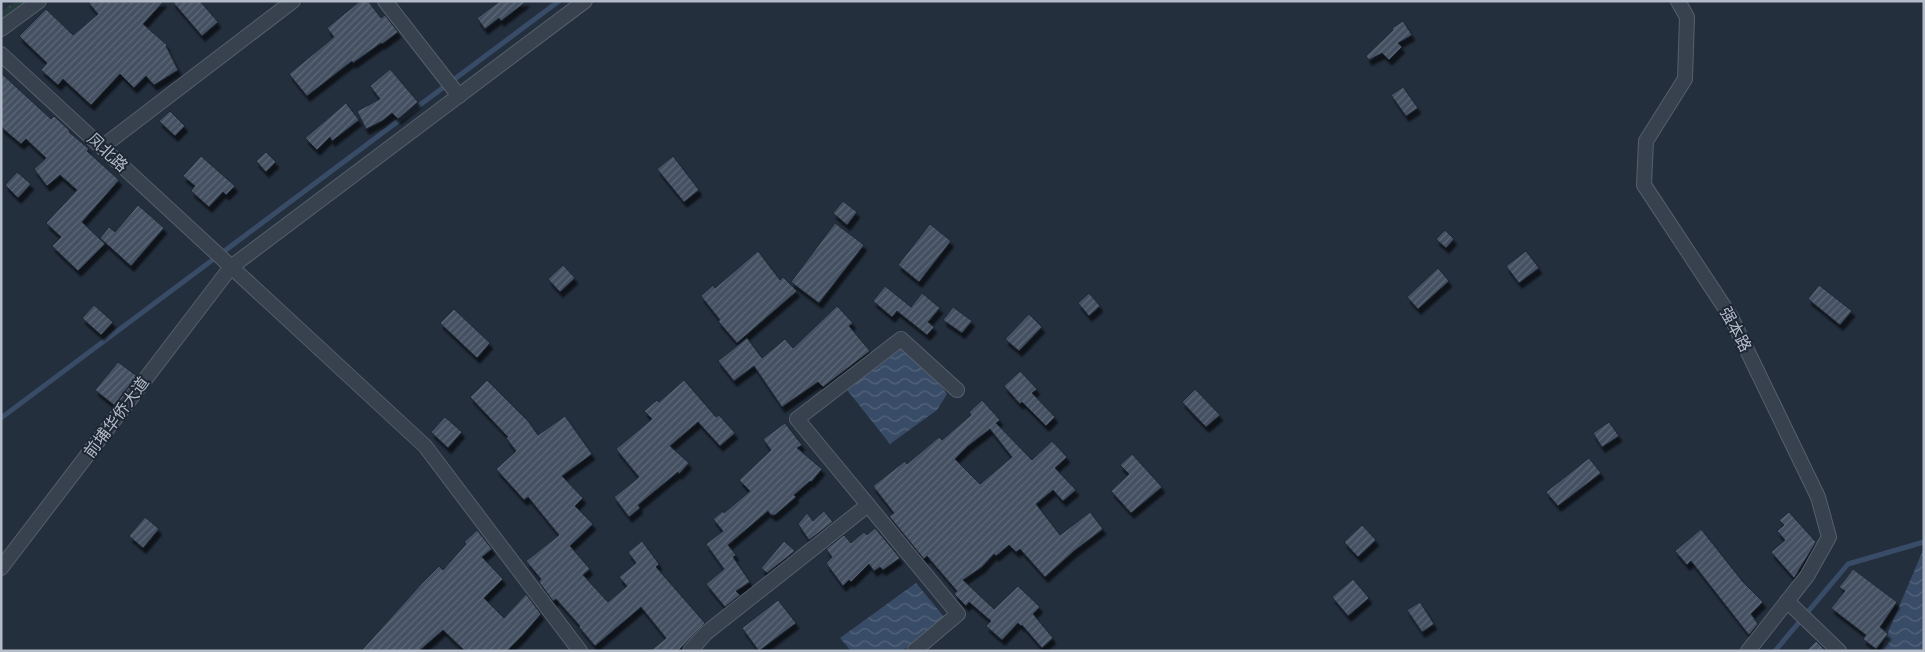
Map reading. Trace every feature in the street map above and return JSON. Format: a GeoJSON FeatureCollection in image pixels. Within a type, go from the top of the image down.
{"type":"FeatureCollection","features":[{"type":"Feature","properties":{"kind":"street"},"geometry":{"type":"LineString","coordinates":[[1,29],[39,1]]}},
{"type":"Feature","properties":{"kind":"street"},"geometry":{"type":"LineString","coordinates":[[102,147],[293,1]]}},
{"type":"Feature","properties":{"kind":"street"},"geometry":{"type":"LineString","coordinates":[[385,1],[452,88]]}},
{"type":"Feature","properties":{"kind":"street","name":"前埔华侨大道"},"geometry":{"type":"LineString","coordinates":[[1,568],[223,259],[452,88],[586,1]]}},
{"type":"Feature","properties":{"kind":"street","name":"强本路"},"geometry":{"type":"LineString","coordinates":[[1678,1],[1687,17],[1684,79],[1646,141],[1644,185],[1731,317],[1818,497],[1829,538],[1807,576],[1748,651]]}},
{"type":"Feature","properties":{"kind":"street","name":"凤北路"},"geometry":{"type":"LineString","coordinates":[[1,54],[425,446],[580,651]]}},
{"type":"Feature","properties":{"kind":"street"},"geometry":{"type":"LineString","coordinates":[[914,651],[958,614],[797,419],[901,339],[957,390]]}},
{"type":"Feature","properties":{"kind":"street"},"geometry":{"type":"LineString","coordinates":[[690,651],[706,633],[868,505]]}},
{"type":"Feature","properties":{"kind":"street"},"geometry":{"type":"LineString","coordinates":[[1787,601],[1839,651]]}},
{"type":"Feature","properties":{"kind":"green space"},"geometry":{"type":"Polygon","coordinates":[[[15,1],[30,1],[1,23],[1,12],[15,1]]]}},
{"type":"Feature","properties":{"kind":"water"},"geometry":{"type":"Polygon","coordinates":[[[903,348],[930,371],[947,394],[937,410],[890,444],[844,386],[893,351],[903,348]]]}},
{"type":"Feature","properties":{"kind":"water"},"geometry":{"type":"Polygon","coordinates":[[[1924,548],[1924,651],[1880,651],[1924,548]]]}},
{"type":"Feature","properties":{"kind":"water"},"geometry":{"type":"Polygon","coordinates":[[[916,583],[945,618],[902,651],[851,651],[840,638],[916,583]]]}},
{"type":"Feature","properties":{"kind":"building"},"geometry":{"type":"Polygon","coordinates":[[[87,1],[164,1],[143,24],[167,45],[178,70],[154,85],[146,76],[134,88],[120,74],[91,105],[63,79],[58,85],[41,70],[47,63],[19,36],[46,9],[73,35],[98,14],[87,1]]]}},
{"type":"Feature","properties":{"kind":"building"},"geometry":{"type":"Polygon","coordinates":[[[172,1],[200,1],[218,22],[202,36],[172,1]]]}},
{"type":"Feature","properties":{"kind":"building"},"geometry":{"type":"Polygon","coordinates":[[[360,1],[368,1],[381,18],[385,15],[398,32],[353,63],[352,61],[307,96],[289,74],[334,37],[327,28],[360,1]]]}},
{"type":"Feature","properties":{"kind":"building"},"geometry":{"type":"Polygon","coordinates":[[[500,1],[527,1],[501,21],[499,18],[485,29],[477,18],[500,1]]]}},
{"type":"Feature","properties":{"kind":"building"},"geometry":{"type":"Polygon","coordinates":[[[1403,21],[1412,35],[1398,43],[1402,47],[1389,60],[1382,53],[1369,60],[1366,56],[1393,30],[1392,28],[1403,21]]]}},
{"type":"Feature","properties":{"kind":"building"},"geometry":{"type":"Polygon","coordinates":[[[390,69],[418,102],[398,119],[392,113],[382,121],[366,129],[357,111],[380,99],[370,86],[390,69]]]}},
{"type":"Feature","properties":{"kind":"building"},"geometry":{"type":"Polygon","coordinates":[[[1,73],[51,119],[54,116],[89,149],[87,151],[119,180],[82,222],[105,244],[78,271],[52,246],[61,237],[46,223],[77,190],[60,175],[47,186],[34,169],[46,158],[26,139],[21,144],[1,127],[1,73]]]}},
{"type":"Feature","properties":{"kind":"building"},"geometry":{"type":"Polygon","coordinates":[[[1403,87],[1418,108],[1406,116],[1391,95],[1403,87]]]}},
{"type":"Feature","properties":{"kind":"building"},"geometry":{"type":"Polygon","coordinates":[[[346,103],[359,120],[332,141],[330,137],[317,150],[305,138],[346,103]]]}},
{"type":"Feature","properties":{"kind":"building"},"geometry":{"type":"Polygon","coordinates":[[[170,111],[185,126],[175,136],[159,121],[170,111]]]}},
{"type":"Feature","properties":{"kind":"building"},"geometry":{"type":"Polygon","coordinates":[[[266,152],[276,162],[266,172],[256,161],[266,152]]]}},
{"type":"Feature","properties":{"kind":"building"},"geometry":{"type":"Polygon","coordinates":[[[201,156],[235,186],[226,195],[223,192],[209,207],[191,191],[195,186],[183,176],[201,156]]]}},
{"type":"Feature","properties":{"kind":"building"},"geometry":{"type":"Polygon","coordinates":[[[673,156],[699,190],[684,202],[657,169],[673,156]]]}},
{"type":"Feature","properties":{"kind":"building"},"geometry":{"type":"Polygon","coordinates":[[[17,172],[31,184],[18,198],[5,185],[17,172]]]}},
{"type":"Feature","properties":{"kind":"building"},"geometry":{"type":"Polygon","coordinates":[[[843,201],[857,212],[847,225],[833,213],[843,201]]]}},
{"type":"Feature","properties":{"kind":"building"},"geometry":{"type":"Polygon","coordinates":[[[138,205],[164,228],[131,266],[100,238],[109,227],[115,232],[138,205]]]}},
{"type":"Feature","properties":{"kind":"building"},"geometry":{"type":"Polygon","coordinates":[[[835,223],[864,245],[819,303],[791,282],[835,223]]]}},
{"type":"Feature","properties":{"kind":"building"},"geometry":{"type":"Polygon","coordinates":[[[930,224],[951,241],[919,282],[898,265],[930,224]]]}},
{"type":"Feature","properties":{"kind":"building"},"geometry":{"type":"Polygon","coordinates":[[[1445,230],[1454,239],[1446,248],[1436,239],[1445,230]]]}},
{"type":"Feature","properties":{"kind":"building"},"geometry":{"type":"Polygon","coordinates":[[[758,251],[780,280],[783,277],[797,291],[737,343],[718,321],[720,320],[701,296],[713,285],[715,288],[758,251]]]}},
{"type":"Feature","properties":{"kind":"building"},"geometry":{"type":"Polygon","coordinates":[[[1526,251],[1539,268],[1519,283],[1506,266],[1526,251]]]}},
{"type":"Feature","properties":{"kind":"building"},"geometry":{"type":"Polygon","coordinates":[[[563,265],[575,278],[560,292],[548,279],[563,265]]]}},
{"type":"Feature","properties":{"kind":"building"},"geometry":{"type":"Polygon","coordinates":[[[1438,268],[1449,281],[1418,309],[1407,297],[1438,268]]]}},
{"type":"Feature","properties":{"kind":"building"},"geometry":{"type":"Polygon","coordinates":[[[1819,285],[1852,311],[1840,325],[1808,299],[1819,285]]]}},
{"type":"Feature","properties":{"kind":"building"},"geometry":{"type":"Polygon","coordinates":[[[885,286],[911,307],[922,293],[940,308],[928,322],[934,327],[927,335],[897,311],[892,317],[873,301],[885,286]]]}},
{"type":"Feature","properties":{"kind":"building"},"geometry":{"type":"Polygon","coordinates":[[[1089,293],[1100,306],[1089,316],[1078,303],[1089,293]]]}},
{"type":"Feature","properties":{"kind":"building"},"geometry":{"type":"Polygon","coordinates":[[[94,305],[113,322],[101,335],[82,318],[94,305]]]}},
{"type":"Feature","properties":{"kind":"building"},"geometry":{"type":"Polygon","coordinates":[[[837,306],[853,323],[849,326],[870,351],[823,387],[818,382],[782,407],[754,366],[734,381],[718,361],[747,338],[762,358],[785,339],[793,348],[837,306]]]}},
{"type":"Feature","properties":{"kind":"building"},"geometry":{"type":"Polygon","coordinates":[[[953,307],[972,321],[962,333],[943,320],[953,307]]]}},
{"type":"Feature","properties":{"kind":"building"},"geometry":{"type":"Polygon","coordinates":[[[454,309],[490,343],[477,358],[440,323],[454,309]]]}},
{"type":"Feature","properties":{"kind":"building"},"geometry":{"type":"Polygon","coordinates":[[[1029,314],[1042,327],[1019,351],[1005,339],[1029,314]]]}},
{"type":"Feature","properties":{"kind":"building"},"geometry":{"type":"Polygon","coordinates":[[[118,362],[137,376],[114,405],[95,390],[118,362]]]}},
{"type":"Feature","properties":{"kind":"building"},"geometry":{"type":"Polygon","coordinates":[[[1020,371],[1037,389],[1032,393],[1055,417],[1046,426],[1022,402],[1020,404],[1004,386],[1020,371]]]}},
{"type":"Feature","properties":{"kind":"building"},"geometry":{"type":"Polygon","coordinates":[[[487,380],[528,421],[538,435],[565,416],[592,454],[562,476],[583,498],[575,506],[593,524],[570,546],[590,569],[583,575],[608,602],[627,586],[619,577],[636,563],[628,552],[642,541],[659,564],[656,567],[705,623],[678,651],[650,651],[666,638],[641,607],[595,646],[556,599],[553,601],[539,582],[541,579],[526,561],[559,535],[528,497],[524,500],[496,469],[516,451],[506,438],[508,437],[470,397],[487,380]]]}},
{"type":"Feature","properties":{"kind":"building"},"geometry":{"type":"Polygon","coordinates":[[[684,380],[716,417],[719,415],[735,433],[720,446],[698,422],[670,446],[689,463],[679,474],[678,472],[638,505],[640,508],[629,517],[614,497],[639,477],[616,449],[652,419],[644,411],[657,400],[659,402],[684,380]]]}},
{"type":"Feature","properties":{"kind":"building"},"geometry":{"type":"Polygon","coordinates":[[[1195,389],[1220,415],[1206,427],[1182,402],[1195,389]]]}},
{"type":"Feature","properties":{"kind":"building"},"geometry":{"type":"Polygon","coordinates":[[[982,400],[1000,420],[996,423],[1032,460],[1052,441],[1067,457],[1055,468],[1076,490],[1063,501],[1053,490],[1036,504],[1060,535],[1090,512],[1103,529],[1074,551],[1045,577],[1020,549],[1016,552],[1009,545],[996,556],[994,554],[982,567],[963,580],[994,609],[1018,586],[1040,607],[1033,614],[1053,638],[1042,648],[1022,625],[1018,623],[1002,640],[986,626],[991,621],[969,602],[966,606],[954,594],[957,591],[927,556],[924,559],[889,516],[894,513],[873,486],[905,461],[907,464],[939,437],[942,440],[971,415],[969,412],[982,400]],[[990,429],[955,459],[980,484],[1012,457],[990,429]]]}},
{"type":"Feature","properties":{"kind":"building"},"geometry":{"type":"Polygon","coordinates":[[[445,417],[462,432],[448,448],[431,432],[445,417]]]}},
{"type":"Feature","properties":{"kind":"building"},"geometry":{"type":"Polygon","coordinates":[[[1609,422],[1619,436],[1602,447],[1593,433],[1609,422]]]}},
{"type":"Feature","properties":{"kind":"building"},"geometry":{"type":"Polygon","coordinates":[[[785,423],[802,445],[797,448],[822,469],[811,482],[794,495],[796,497],[775,515],[771,515],[768,511],[728,545],[736,555],[733,557],[750,582],[736,591],[740,595],[725,607],[706,584],[724,569],[706,544],[723,531],[713,519],[723,511],[724,513],[750,491],[739,480],[771,450],[763,439],[785,423]]]}},
{"type":"Feature","properties":{"kind":"building"},"geometry":{"type":"Polygon","coordinates":[[[1132,454],[1162,487],[1131,513],[1111,491],[1129,474],[1120,465],[1132,454]]]}},
{"type":"Feature","properties":{"kind":"building"},"geometry":{"type":"Polygon","coordinates":[[[1589,458],[1601,473],[1558,506],[1546,492],[1589,458]]]}},
{"type":"Feature","properties":{"kind":"building"},"geometry":{"type":"Polygon","coordinates":[[[824,511],[833,522],[809,540],[798,524],[807,513],[813,521],[824,511]]]}},
{"type":"Feature","properties":{"kind":"building"},"geometry":{"type":"Polygon","coordinates":[[[1789,512],[1816,542],[1794,578],[1771,552],[1785,540],[1777,531],[1784,525],[1779,520],[1789,512]]]}},
{"type":"Feature","properties":{"kind":"building"},"geometry":{"type":"Polygon","coordinates":[[[145,517],[159,529],[143,548],[129,536],[145,517]]]}},
{"type":"Feature","properties":{"kind":"building"},"geometry":{"type":"Polygon","coordinates":[[[1362,525],[1376,540],[1358,557],[1344,542],[1362,525]]]}},
{"type":"Feature","properties":{"kind":"building"},"geometry":{"type":"Polygon","coordinates":[[[875,528],[900,558],[883,570],[880,567],[874,571],[869,564],[851,582],[849,580],[843,586],[826,563],[832,557],[826,549],[844,535],[851,543],[864,532],[867,535],[875,528]]]}},
{"type":"Feature","properties":{"kind":"building"},"geometry":{"type":"Polygon","coordinates":[[[1701,529],[1743,582],[1763,602],[1751,614],[1758,624],[1749,635],[1691,561],[1687,565],[1675,551],[1701,529]]]}},
{"type":"Feature","properties":{"kind":"building"},"geometry":{"type":"Polygon","coordinates":[[[477,530],[492,549],[482,557],[503,579],[484,598],[504,618],[526,594],[541,614],[522,636],[507,651],[465,651],[443,630],[419,651],[361,651],[439,566],[443,570],[466,544],[464,542],[477,530]]]}},
{"type":"Feature","properties":{"kind":"building"},"geometry":{"type":"Polygon","coordinates":[[[784,541],[795,551],[767,573],[761,568],[784,541]]]}},
{"type":"Feature","properties":{"kind":"building"},"geometry":{"type":"Polygon","coordinates":[[[1853,569],[1897,602],[1880,627],[1888,634],[1876,649],[1863,639],[1866,635],[1831,608],[1845,591],[1839,587],[1853,569]]]}},
{"type":"Feature","properties":{"kind":"building"},"geometry":{"type":"Polygon","coordinates":[[[1353,579],[1369,598],[1348,616],[1332,597],[1353,579]]]}},
{"type":"Feature","properties":{"kind":"building"},"geometry":{"type":"Polygon","coordinates":[[[778,600],[796,623],[759,651],[742,628],[778,600]]]}},
{"type":"Feature","properties":{"kind":"building"},"geometry":{"type":"Polygon","coordinates":[[[1420,602],[1434,624],[1422,632],[1407,610],[1420,602]]]}},
{"type":"Feature","properties":{"kind":"building"},"geometry":{"type":"Polygon","coordinates":[[[1816,641],[1826,651],[1806,651],[1816,641]]]}},
{"type":"Feature","properties":{"kind":"waterway"},"geometry":{"type":"LineString","coordinates":[[1,418],[559,1]]}},
{"type":"Feature","properties":{"kind":"waterway"},"geometry":{"type":"LineString","coordinates":[[1775,651],[1848,564],[1924,542]]}}]}
